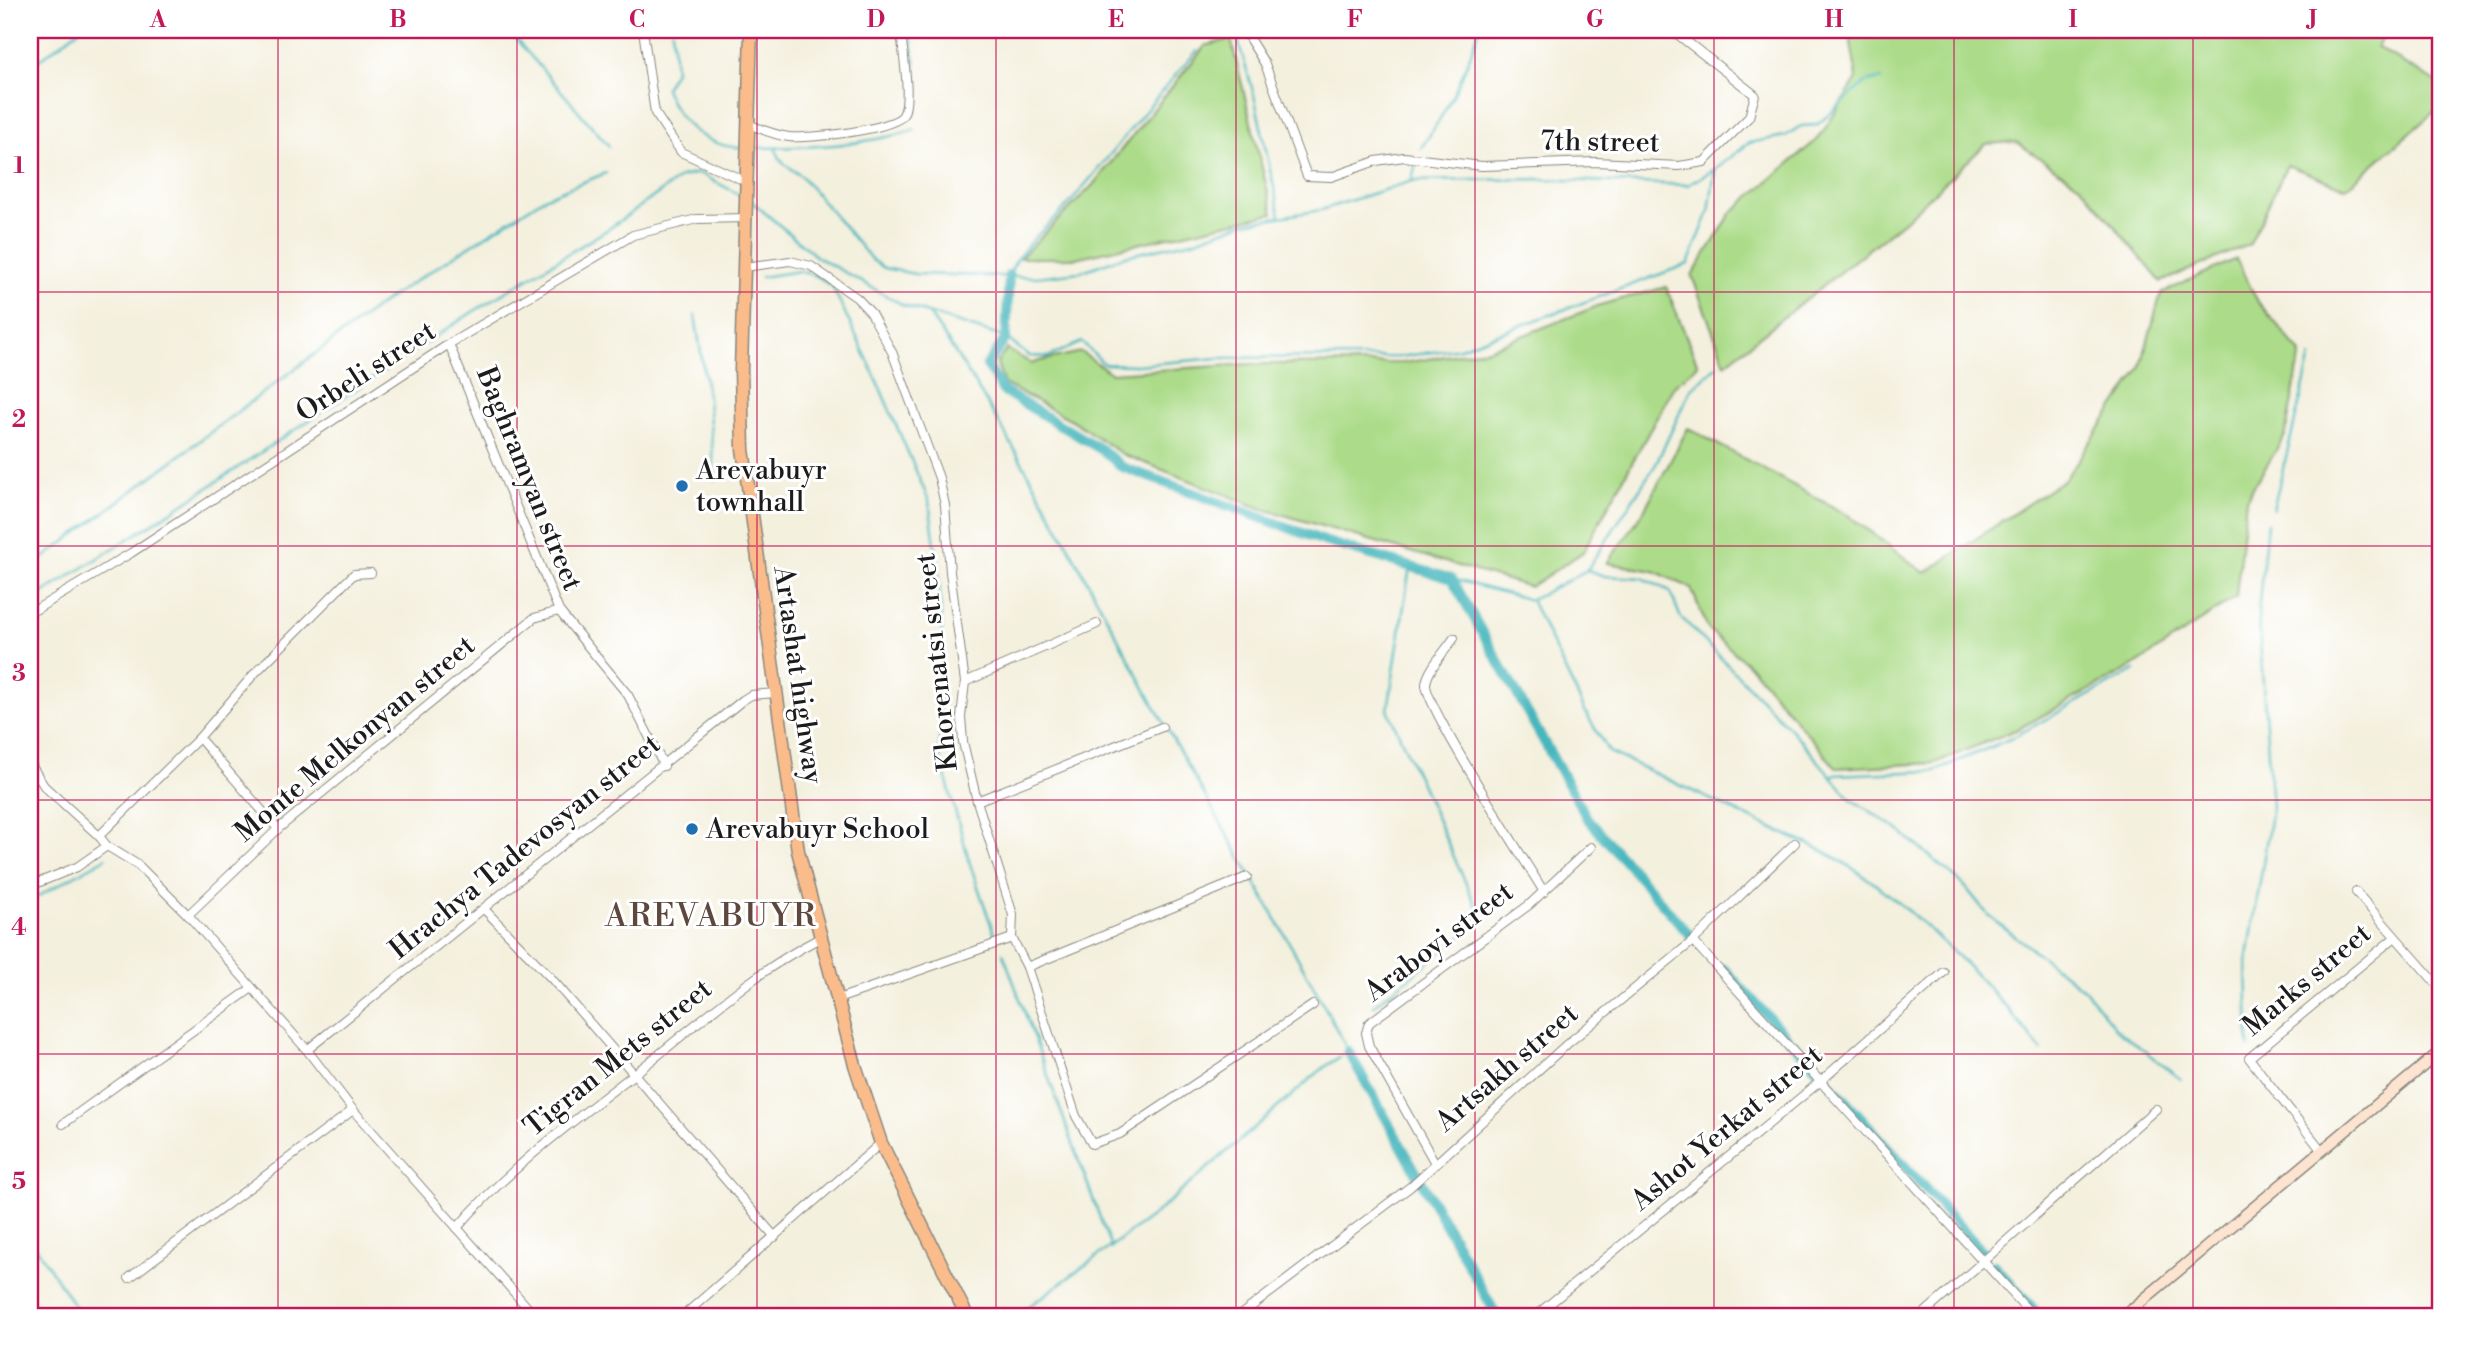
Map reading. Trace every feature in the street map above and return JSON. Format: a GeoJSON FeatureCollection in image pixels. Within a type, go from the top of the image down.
{"type":"FeatureCollection","features":[{"type":"Feature","properties":{"kind":"main road","name":"Artashat highway"},"geometry":{"type":"LineString","coordinates":[[751,30],[740,410],[743,449],[800,863],[881,1143],[967,1316]]}},
{"type":"Feature","properties":{"kind":"street"},"geometry":{"type":"LineString","coordinates":[[643,30],[655,113],[681,152],[747,182]]}},
{"type":"Feature","properties":{"kind":"street"},"geometry":{"type":"LineString","coordinates":[[748,124],[790,137],[871,128],[899,119],[904,114],[906,96],[901,30]]}},
{"type":"Feature","properties":{"kind":"street","name":"7th street"},"geometry":{"type":"LineString","coordinates":[[1244,30],[1265,64],[1307,176],[1331,177],[1376,161],[1404,157],[1482,166],[1596,162],[1679,166],[1704,162],[1749,117],[1755,95],[1672,30]]}},
{"type":"Feature","properties":{"kind":"street","name":"Orbeli street"},"geometry":{"type":"LineString","coordinates":[[30,613],[131,553],[449,344],[633,235],[697,219],[747,218]]}},
{"type":"Feature","properties":{"kind":"street","name":"Khorenatsi street"},"geometry":{"type":"LineString","coordinates":[[744,267],[790,261],[811,266],[857,298],[877,323],[892,352],[939,478],[945,505],[950,572],[965,682],[962,729],[977,801],[1013,915],[1012,938],[1027,967],[1061,1076],[1083,1130],[1092,1144],[1120,1134],[1313,1005]]}},
{"type":"Feature","properties":{"kind":"street","name":"Baghramyan street"},"geometry":{"type":"LineString","coordinates":[[449,344],[559,611],[628,695],[664,766]]}},
{"type":"Feature","properties":{"kind":"street"},"geometry":{"type":"LineString","coordinates":[[99,836],[199,738],[255,673],[354,574],[372,573]]}},
{"type":"Feature","properties":{"kind":"street","name":"Monte Melkonyan street"},"geometry":{"type":"LineString","coordinates":[[188,915],[278,829],[534,618],[559,611]]}},
{"type":"Feature","properties":{"kind":"street"},"geometry":{"type":"LineString","coordinates":[[965,682],[1097,624]]}},
{"type":"Feature","properties":{"kind":"street"},"geometry":{"type":"LineString","coordinates":[[1454,638],[1426,681],[1427,692],[1444,726],[1544,892]]}},
{"type":"Feature","properties":{"kind":"street","name":"Hrachya Tadevosyan street"},"geometry":{"type":"LineString","coordinates":[[307,1050],[743,700],[751,695],[776,693]]}},
{"type":"Feature","properties":{"kind":"street"},"geometry":{"type":"LineString","coordinates":[[977,801],[1161,727]]}},
{"type":"Feature","properties":{"kind":"street"},"geometry":{"type":"LineString","coordinates":[[199,738],[278,829]]}},
{"type":"Feature","properties":{"kind":"street"},"geometry":{"type":"LineString","coordinates":[[30,763],[44,786],[107,845],[138,865],[188,915],[307,1050],[353,1110],[536,1316]]}},
{"type":"Feature","properties":{"kind":"street","name":"Artsakh street"},"geometry":{"type":"LineString","coordinates":[[1239,1316],[1410,1187],[1567,1044],[1693,942],[1795,843]]}},
{"type":"Feature","properties":{"kind":"street"},"geometry":{"type":"LineString","coordinates":[[30,886],[77,867],[107,845]]}},
{"type":"Feature","properties":{"kind":"street","name":"Araboyi street"},"geometry":{"type":"LineString","coordinates":[[1435,1163],[1368,1046],[1366,1033],[1369,1023],[1462,957],[1544,892],[1591,847]]}},
{"type":"Feature","properties":{"kind":"street"},"geometry":{"type":"LineString","coordinates":[[1027,967],[1247,877]]}},
{"type":"Feature","properties":{"kind":"street"},"geometry":{"type":"LineString","coordinates":[[2356,892],[2441,989]]}},
{"type":"Feature","properties":{"kind":"street"},"geometry":{"type":"LineString","coordinates":[[484,909],[551,978],[775,1237]]}},
{"type":"Feature","properties":{"kind":"street"},"geometry":{"type":"LineString","coordinates":[[838,999],[1012,938]]}},
{"type":"Feature","properties":{"kind":"street","name":"Marks street"},"geometry":{"type":"LineString","coordinates":[[2322,1152],[2249,1058],[2394,938]]}},
{"type":"Feature","properties":{"kind":"street","name":"Tigran Mets street"},"geometry":{"type":"LineString","coordinates":[[457,1228],[486,1194],[634,1074],[789,954],[820,939]]}},
{"type":"Feature","properties":{"kind":"street"},"geometry":{"type":"LineString","coordinates":[[1693,942],[1822,1080],[2033,1316]]}},
{"type":"Feature","properties":{"kind":"street","name":"Ashot Yerkat street"},"geometry":{"type":"LineString","coordinates":[[1535,1316],[1822,1080],[1944,972]]}},
{"type":"Feature","properties":{"kind":"street"},"geometry":{"type":"LineString","coordinates":[[63,1124],[252,988]]}},
{"type":"Feature","properties":{"kind":"street"},"geometry":{"type":"LineString","coordinates":[[2124,1316],[2441,1051]]}},
{"type":"Feature","properties":{"kind":"street"},"geometry":{"type":"LineString","coordinates":[[129,1279],[353,1110]]}},
{"type":"Feature","properties":{"kind":"street"},"geometry":{"type":"LineString","coordinates":[[1921,1316],[2156,1110]]}},
{"type":"Feature","properties":{"kind":"street"},"geometry":{"type":"LineString","coordinates":[[683,1316],[881,1143]]}},
{"type":"Feature","properties":{"kind":"green space"},"geometry":{"type":"Polygon","coordinates":[[[1849,30],[2388,30],[2377,47],[2441,85],[2441,106],[2346,188],[2287,165],[2250,244],[2161,282],[2081,186],[2016,142],[1986,144],[1904,221],[1725,364],[1692,276],[1732,212],[1819,138],[1857,79],[1849,30]]]}},
{"type":"Feature","properties":{"kind":"green space"},"geometry":{"type":"Polygon","coordinates":[[[1231,39],[1273,213],[1076,258],[1020,258],[1092,186],[1205,46],[1231,39]]]}},
{"type":"Feature","properties":{"kind":"green space"},"geometry":{"type":"Polygon","coordinates":[[[2236,259],[2258,302],[2301,353],[2285,436],[2246,499],[2236,597],[2134,666],[2018,729],[1935,763],[1836,768],[1753,669],[1708,629],[1691,588],[1654,571],[1607,563],[1642,514],[1688,428],[1848,515],[1925,573],[2065,479],[2140,369],[2161,293],[2236,259]]]}},
{"type":"Feature","properties":{"kind":"green space"},"geometry":{"type":"Polygon","coordinates":[[[1666,287],[1698,365],[1674,386],[1583,552],[1530,587],[1260,508],[1122,454],[1072,420],[1004,384],[997,363],[1007,349],[1031,363],[1081,352],[1111,373],[1251,364],[1403,363],[1489,349],[1600,305],[1666,287]]]}},
{"type":"Feature","properties":{"kind":"waterway"},"geometry":{"type":"LineString","coordinates":[[30,67],[79,30]]}},
{"type":"Feature","properties":{"kind":"waterway"},"geometry":{"type":"LineString","coordinates":[[508,30],[609,146]]}},
{"type":"Feature","properties":{"kind":"waterway"},"geometry":{"type":"LineString","coordinates":[[672,30],[675,71],[665,88],[677,112],[686,123],[706,138],[730,147],[744,148]]}},
{"type":"Feature","properties":{"kind":"waterway"},"geometry":{"type":"LineString","coordinates":[[910,30],[915,61],[915,112]]}},
{"type":"Feature","properties":{"kind":"waterway"},"geometry":{"type":"LineString","coordinates":[[1235,30],[1254,95],[1280,216]]}},
{"type":"Feature","properties":{"kind":"waterway"},"geometry":{"type":"LineString","coordinates":[[1421,148],[1455,91],[1479,30]]}},
{"type":"Feature","properties":{"kind":"waterway"},"geometry":{"type":"LineString","coordinates":[[1009,275],[1030,243],[1075,197],[1197,51]]}},
{"type":"Feature","properties":{"kind":"waterway"},"geometry":{"type":"LineString","coordinates":[[775,148],[782,162],[803,178],[872,260],[884,268],[915,274],[1036,277],[1080,272],[1125,256],[1193,241],[1243,223],[1321,210],[1412,181],[1539,179],[1688,185],[1715,169],[1749,143],[1785,136],[1801,126],[1817,125],[1866,82],[1881,79]]}},
{"type":"Feature","properties":{"kind":"waterway"},"geometry":{"type":"LineString","coordinates":[[750,148],[853,143],[915,130]]}},
{"type":"Feature","properties":{"kind":"waterway"},"geometry":{"type":"LineString","coordinates":[[1412,180],[1416,163]]}},
{"type":"Feature","properties":{"kind":"waterway"},"geometry":{"type":"LineString","coordinates":[[751,201],[817,257],[903,305],[1006,338],[1029,356],[1048,357],[1082,342],[1104,364],[1136,365],[1219,358],[1399,357],[1460,348],[1688,264],[1709,212],[1715,169]]}},
{"type":"Feature","properties":{"kind":"waterway"},"geometry":{"type":"LineString","coordinates":[[30,568],[392,296],[546,197],[606,173]]}},
{"type":"Feature","properties":{"kind":"waterway"},"geometry":{"type":"LineString","coordinates":[[30,601],[177,508],[471,313],[610,228],[681,177],[699,173],[742,196]]}},
{"type":"Feature","properties":{"kind":"waterway"},"geometry":{"type":"LineString","coordinates":[[761,277],[799,271],[817,276],[832,286],[871,367],[929,501],[938,567],[942,636],[939,753],[970,864],[994,933]]}},
{"type":"Feature","properties":{"kind":"waterway"},"geometry":{"type":"LineString","coordinates":[[1009,275],[1006,338],[987,365],[1003,391],[1102,450],[1122,467],[1327,542],[1452,579],[1587,818],[1689,934]]}},
{"type":"Feature","properties":{"kind":"waterway"},"geometry":{"type":"LineString","coordinates":[[929,314],[1021,461],[1348,1051],[1322,1069],[1155,1214],[1016,1316]]}},
{"type":"Feature","properties":{"kind":"waterway"},"geometry":{"type":"LineString","coordinates":[[695,315],[708,398],[715,480]]}},
{"type":"Feature","properties":{"kind":"waterway"},"geometry":{"type":"LineString","coordinates":[[2273,509],[2311,357]]}},
{"type":"Feature","properties":{"kind":"waterway"},"geometry":{"type":"LineString","coordinates":[[1587,570],[1656,464],[1691,389],[1717,366]]}},
{"type":"Feature","properties":{"kind":"waterway"},"geometry":{"type":"LineString","coordinates":[[2249,1047],[2247,963],[2272,807],[2258,613],[2267,523]]}},
{"type":"Feature","properties":{"kind":"waterway"},"geometry":{"type":"LineString","coordinates":[[1373,1006],[1476,925],[1477,908],[1388,710],[1410,566]]}},
{"type":"Feature","properties":{"kind":"waterway"},"geometry":{"type":"LineString","coordinates":[[1531,600],[1587,570],[1605,576],[1642,578],[1670,591],[1680,616],[1794,733],[1851,799],[1896,828],[1963,884],[1988,915],[2086,991],[2116,1029],[2181,1079]]}},
{"type":"Feature","properties":{"kind":"waterway"},"geometry":{"type":"LineString","coordinates":[[1452,579],[1531,600],[1588,717],[1609,752],[1826,852],[1860,873],[1894,899],[1962,960],[2042,1051]]}},
{"type":"Feature","properties":{"kind":"waterway"},"geometry":{"type":"LineString","coordinates":[[1831,775],[1934,771],[2012,738],[2135,670]]}},
{"type":"Feature","properties":{"kind":"waterway"},"geometry":{"type":"LineString","coordinates":[[30,901],[106,858]]}},
{"type":"Feature","properties":{"kind":"waterway"},"geometry":{"type":"LineString","coordinates":[[1003,953],[1111,1248]]}},
{"type":"Feature","properties":{"kind":"waterway"},"geometry":{"type":"LineString","coordinates":[[1724,969],[1821,1074]]}},
{"type":"Feature","properties":{"kind":"waterway"},"geometry":{"type":"LineString","coordinates":[[1348,1051],[1497,1316]]}},
{"type":"Feature","properties":{"kind":"waterway"},"geometry":{"type":"LineString","coordinates":[[1831,1084],[1982,1251]]}},
{"type":"Feature","properties":{"kind":"waterway"},"geometry":{"type":"LineString","coordinates":[[30,1238],[81,1316]]}},
{"type":"Feature","properties":{"kind":"waterway"},"geometry":{"type":"LineString","coordinates":[[1994,1265],[2040,1316]]}},
{"type":"Feature","properties":{"kind":"railway"},"geometry":{"type":"LineString","coordinates":[[30,1305],[37,1316]]}},
{"type":"Feature","properties":{"kind":"place","name":"Arevabuyr townhall"},"geometry":{"type":"Point","coordinates":[682,486]}},
{"type":"Feature","properties":{"kind":"place","name":"Arevabuyr School"},"geometry":{"type":"Point","coordinates":[692,829]}},
{"type":"Feature","properties":{"kind":"district","name":"AREVABUYR"},"geometry":{"type":"Point","coordinates":[711,916]}}]}
